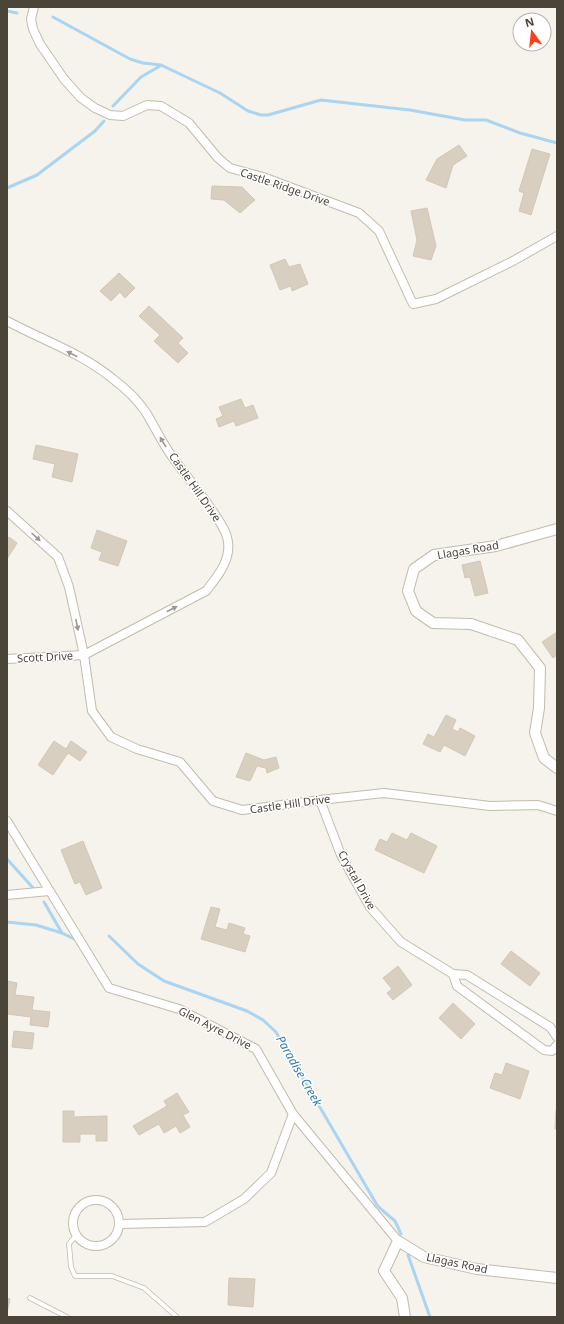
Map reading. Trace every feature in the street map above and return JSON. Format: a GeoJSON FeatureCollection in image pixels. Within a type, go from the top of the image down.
{"type":"FeatureCollection","features":[{"type":"Feature","properties":{"kind":"street","name":"Castle Ridge Drive"},"geometry":{"type":"LineString","coordinates":[[34,7],[31,19],[33,29],[40,44],[64,79],[81,98],[95,108],[110,115],[122,116],[147,105],[162,106],[189,123],[207,146],[230,168],[263,177],[359,213],[379,230],[413,304],[436,299],[513,261],[557,236]]}},
{"type":"Feature","properties":{"kind":"street","name":"Castle Hill Drive"},"geometry":{"type":"LineString","coordinates":[[7,320],[92,364],[131,393],[144,410],[171,455],[193,482],[219,521],[227,538],[228,551],[226,563],[206,591],[84,655]]}},
{"type":"Feature","properties":{"kind":"street","name":"Castle Hill Drive"},"geometry":{"type":"LineString","coordinates":[[7,511],[58,556],[69,587],[84,655],[92,711],[111,737],[137,749],[180,762],[212,801],[242,810],[384,793],[490,806],[538,805],[557,811]]}},
{"type":"Feature","properties":{"kind":"street","name":"Llagas Road"},"geometry":{"type":"LineString","coordinates":[[557,529],[496,546],[434,555],[414,569],[408,590],[416,611],[433,623],[472,624],[518,640],[540,668],[539,708],[535,733],[544,758],[557,768]]}},
{"type":"Feature","properties":{"kind":"street","name":"Scott Drive"},"geometry":{"type":"LineString","coordinates":[[7,660],[84,655]]}},
{"type":"Feature","properties":{"kind":"street","name":"Crystal Drive"},"geometry":{"type":"LineString","coordinates":[[320,800],[341,855],[370,907],[401,942],[453,974],[467,975],[550,1027],[557,1037]]}},
{"type":"Feature","properties":{"kind":"street","name":"Glen Ayre Drive"},"geometry":{"type":"LineString","coordinates":[[7,821],[109,988],[179,1009],[256,1049],[293,1114],[398,1240]]}},
{"type":"Feature","properties":{"kind":"street"},"geometry":{"type":"LineString","coordinates":[[7,895],[49,891]]}},
{"type":"Feature","properties":{"kind":"street","name":"Crystal Drive"},"geometry":{"type":"LineString","coordinates":[[453,974],[457,986],[544,1050],[552,1051],[557,1045]]}},
{"type":"Feature","properties":{"kind":"street"},"geometry":{"type":"LineString","coordinates":[[120,1224],[205,1222],[244,1199],[271,1173],[293,1114]]}},
{"type":"Feature","properties":{"kind":"street"},"geometry":{"type":"LineString","coordinates":[[97,1200],[106,1202],[116,1211],[120,1224],[118,1233],[105,1245],[96,1247],[87,1244],[76,1234],[73,1223],[75,1214],[80,1206],[97,1200]]}},
{"type":"Feature","properties":{"kind":"street","name":"Llagas Road"},"geometry":{"type":"LineString","coordinates":[[398,1240],[424,1257],[477,1269],[557,1278]]}},
{"type":"Feature","properties":{"kind":"street"},"geometry":{"type":"LineString","coordinates":[[398,1240],[384,1271],[402,1298],[405,1317]]}},
{"type":"Feature","properties":{"kind":"lane"},"geometry":{"type":"LineString","coordinates":[[76,1234],[69,1244],[71,1267],[75,1276],[112,1276],[144,1288],[177,1317]]}},
{"type":"Feature","properties":{"kind":"lane"},"geometry":{"type":"LineString","coordinates":[[30,1298],[67,1317]]}},
{"type":"Feature","properties":{"kind":"building"},"geometry":{"type":"Polygon","coordinates":[[[459,145],[467,156],[453,165],[446,188],[426,180],[437,159],[459,145]]]}},
{"type":"Feature","properties":{"kind":"building"},"geometry":{"type":"Polygon","coordinates":[[[532,149],[550,154],[531,215],[519,211],[524,193],[519,191],[532,149]]]}},
{"type":"Feature","properties":{"kind":"building"},"geometry":{"type":"Polygon","coordinates":[[[212,186],[242,187],[255,200],[240,213],[224,200],[211,199],[212,186]]]}},
{"type":"Feature","properties":{"kind":"building"},"geometry":{"type":"Polygon","coordinates":[[[427,208],[436,246],[431,260],[413,256],[417,240],[411,211],[427,208]]]}},
{"type":"Feature","properties":{"kind":"building"},"geometry":{"type":"Polygon","coordinates":[[[285,259],[289,267],[300,264],[308,284],[292,291],[291,286],[280,290],[270,265],[285,259]]]}},
{"type":"Feature","properties":{"kind":"building"},"geometry":{"type":"Polygon","coordinates":[[[119,273],[135,288],[125,298],[120,292],[111,301],[100,291],[119,273]]]}},
{"type":"Feature","properties":{"kind":"building"},"geometry":{"type":"Polygon","coordinates":[[[149,306],[183,338],[178,343],[188,353],[178,363],[154,341],[160,335],[139,316],[149,306]]]}},
{"type":"Feature","properties":{"kind":"building"},"geometry":{"type":"Polygon","coordinates":[[[241,399],[245,408],[253,405],[258,418],[236,426],[234,421],[219,427],[216,419],[223,416],[219,407],[241,399]]]}},
{"type":"Feature","properties":{"kind":"building"},"geometry":{"type":"Polygon","coordinates":[[[36,445],[78,454],[72,482],[52,477],[55,464],[33,459],[36,445]]]}},
{"type":"Feature","properties":{"kind":"building"},"geometry":{"type":"Polygon","coordinates":[[[97,530],[127,541],[118,566],[99,560],[102,552],[91,548],[97,530]]]}},
{"type":"Feature","properties":{"kind":"building"},"geometry":{"type":"Polygon","coordinates":[[[9,537],[17,543],[7,559],[7,540],[9,537]]]}},
{"type":"Feature","properties":{"kind":"building"},"geometry":{"type":"Polygon","coordinates":[[[480,561],[488,593],[475,596],[470,577],[465,578],[462,565],[480,561]]]}},
{"type":"Feature","properties":{"kind":"building"},"geometry":{"type":"Polygon","coordinates":[[[557,632],[557,655],[553,658],[542,642],[557,632]]]}},
{"type":"Feature","properties":{"kind":"building"},"geometry":{"type":"Polygon","coordinates":[[[446,715],[456,720],[452,729],[458,732],[460,728],[475,736],[465,756],[444,745],[440,752],[423,744],[428,734],[434,737],[446,715]]]}},
{"type":"Feature","properties":{"kind":"building"},"geometry":{"type":"Polygon","coordinates":[[[54,741],[66,749],[71,741],[87,752],[80,761],[68,753],[53,775],[38,765],[54,741]]]}},
{"type":"Feature","properties":{"kind":"building"},"geometry":{"type":"Polygon","coordinates":[[[246,753],[264,760],[276,757],[279,768],[267,773],[266,768],[257,766],[250,781],[236,777],[246,753]]]}},
{"type":"Feature","properties":{"kind":"building"},"geometry":{"type":"Polygon","coordinates":[[[392,833],[407,840],[411,833],[437,846],[424,873],[375,850],[380,839],[387,842],[392,833]]]}},
{"type":"Feature","properties":{"kind":"building"},"geometry":{"type":"Polygon","coordinates":[[[83,841],[102,888],[86,895],[80,882],[75,884],[61,850],[83,841]]]}},
{"type":"Feature","properties":{"kind":"building"},"geometry":{"type":"Polygon","coordinates":[[[211,907],[220,909],[215,927],[227,930],[229,923],[245,928],[243,934],[250,936],[245,952],[201,939],[211,907]]]}},
{"type":"Feature","properties":{"kind":"building"},"geometry":{"type":"Polygon","coordinates":[[[511,951],[540,973],[530,986],[501,964],[511,951]]]}},
{"type":"Feature","properties":{"kind":"building"},"geometry":{"type":"Polygon","coordinates":[[[398,966],[412,985],[393,1000],[387,993],[392,989],[383,978],[398,966]]]}},
{"type":"Feature","properties":{"kind":"building"},"geometry":{"type":"Polygon","coordinates":[[[7,981],[17,983],[15,995],[34,997],[32,1010],[50,1012],[48,1027],[30,1025],[31,1017],[7,1014],[7,981]]]}},
{"type":"Feature","properties":{"kind":"building"},"geometry":{"type":"Polygon","coordinates":[[[453,1003],[475,1024],[461,1039],[439,1018],[453,1003]]]}},
{"type":"Feature","properties":{"kind":"building"},"geometry":{"type":"Polygon","coordinates":[[[14,1031],[34,1033],[32,1049],[12,1047],[14,1031]]]}},
{"type":"Feature","properties":{"kind":"building"},"geometry":{"type":"Polygon","coordinates":[[[506,1063],[529,1071],[520,1099],[490,1088],[495,1073],[502,1075],[506,1063]]]}},
{"type":"Feature","properties":{"kind":"building"},"geometry":{"type":"Polygon","coordinates":[[[177,1093],[189,1112],[183,1115],[190,1127],[180,1133],[176,1126],[164,1133],[159,1124],[139,1135],[133,1126],[167,1106],[164,1101],[177,1093]]]}},
{"type":"Feature","properties":{"kind":"building"},"geometry":{"type":"Polygon","coordinates":[[[556,1110],[557,1129],[555,1129],[556,1110]]]}},
{"type":"Feature","properties":{"kind":"building"},"geometry":{"type":"Polygon","coordinates":[[[63,1111],[74,1111],[74,1117],[107,1116],[107,1141],[96,1141],[96,1134],[80,1134],[80,1142],[63,1142],[63,1111]]]}},
{"type":"Feature","properties":{"kind":"building"},"geometry":{"type":"Polygon","coordinates":[[[229,1278],[255,1279],[253,1307],[228,1305],[229,1278]]]}},
{"type":"Feature","properties":{"kind":"building"},"geometry":{"type":"Polygon","coordinates":[[[7,1298],[10,1299],[7,1313],[7,1298]]]}},
{"type":"Feature","properties":{"kind":"waterway"},"geometry":{"type":"LineString","coordinates":[[7,11],[17,13]]}},
{"type":"Feature","properties":{"kind":"waterway"},"geometry":{"type":"LineString","coordinates":[[53,17],[130,59],[143,63],[161,65],[220,93],[248,111],[261,115],[268,115],[321,100],[410,110],[465,120],[486,120],[520,133],[557,143]]}},
{"type":"Feature","properties":{"kind":"waterway"},"geometry":{"type":"LineString","coordinates":[[113,106],[141,77],[160,66]]}},
{"type":"Feature","properties":{"kind":"waterway"},"geometry":{"type":"LineString","coordinates":[[7,188],[37,175],[95,131],[104,121]]}},
{"type":"Feature","properties":{"kind":"waterway","name":"Paradise Creek"},"geometry":{"type":"LineString","coordinates":[[7,859],[34,889]]}},
{"type":"Feature","properties":{"kind":"waterway","name":"Paradise Creek"},"geometry":{"type":"LineString","coordinates":[[44,902],[62,933],[74,939]]}},
{"type":"Feature","properties":{"kind":"waterway"},"geometry":{"type":"LineString","coordinates":[[7,922],[36,925],[62,933]]}},
{"type":"Feature","properties":{"kind":"waterway","name":"Paradise Creek"},"geometry":{"type":"LineString","coordinates":[[109,936],[138,964],[164,981],[247,1011],[263,1020],[276,1032],[377,1205],[395,1221],[401,1234]]}},
{"type":"Feature","properties":{"kind":"waterway","name":"Paradise Creek"},"geometry":{"type":"LineString","coordinates":[[408,1255],[430,1317]]}}]}
